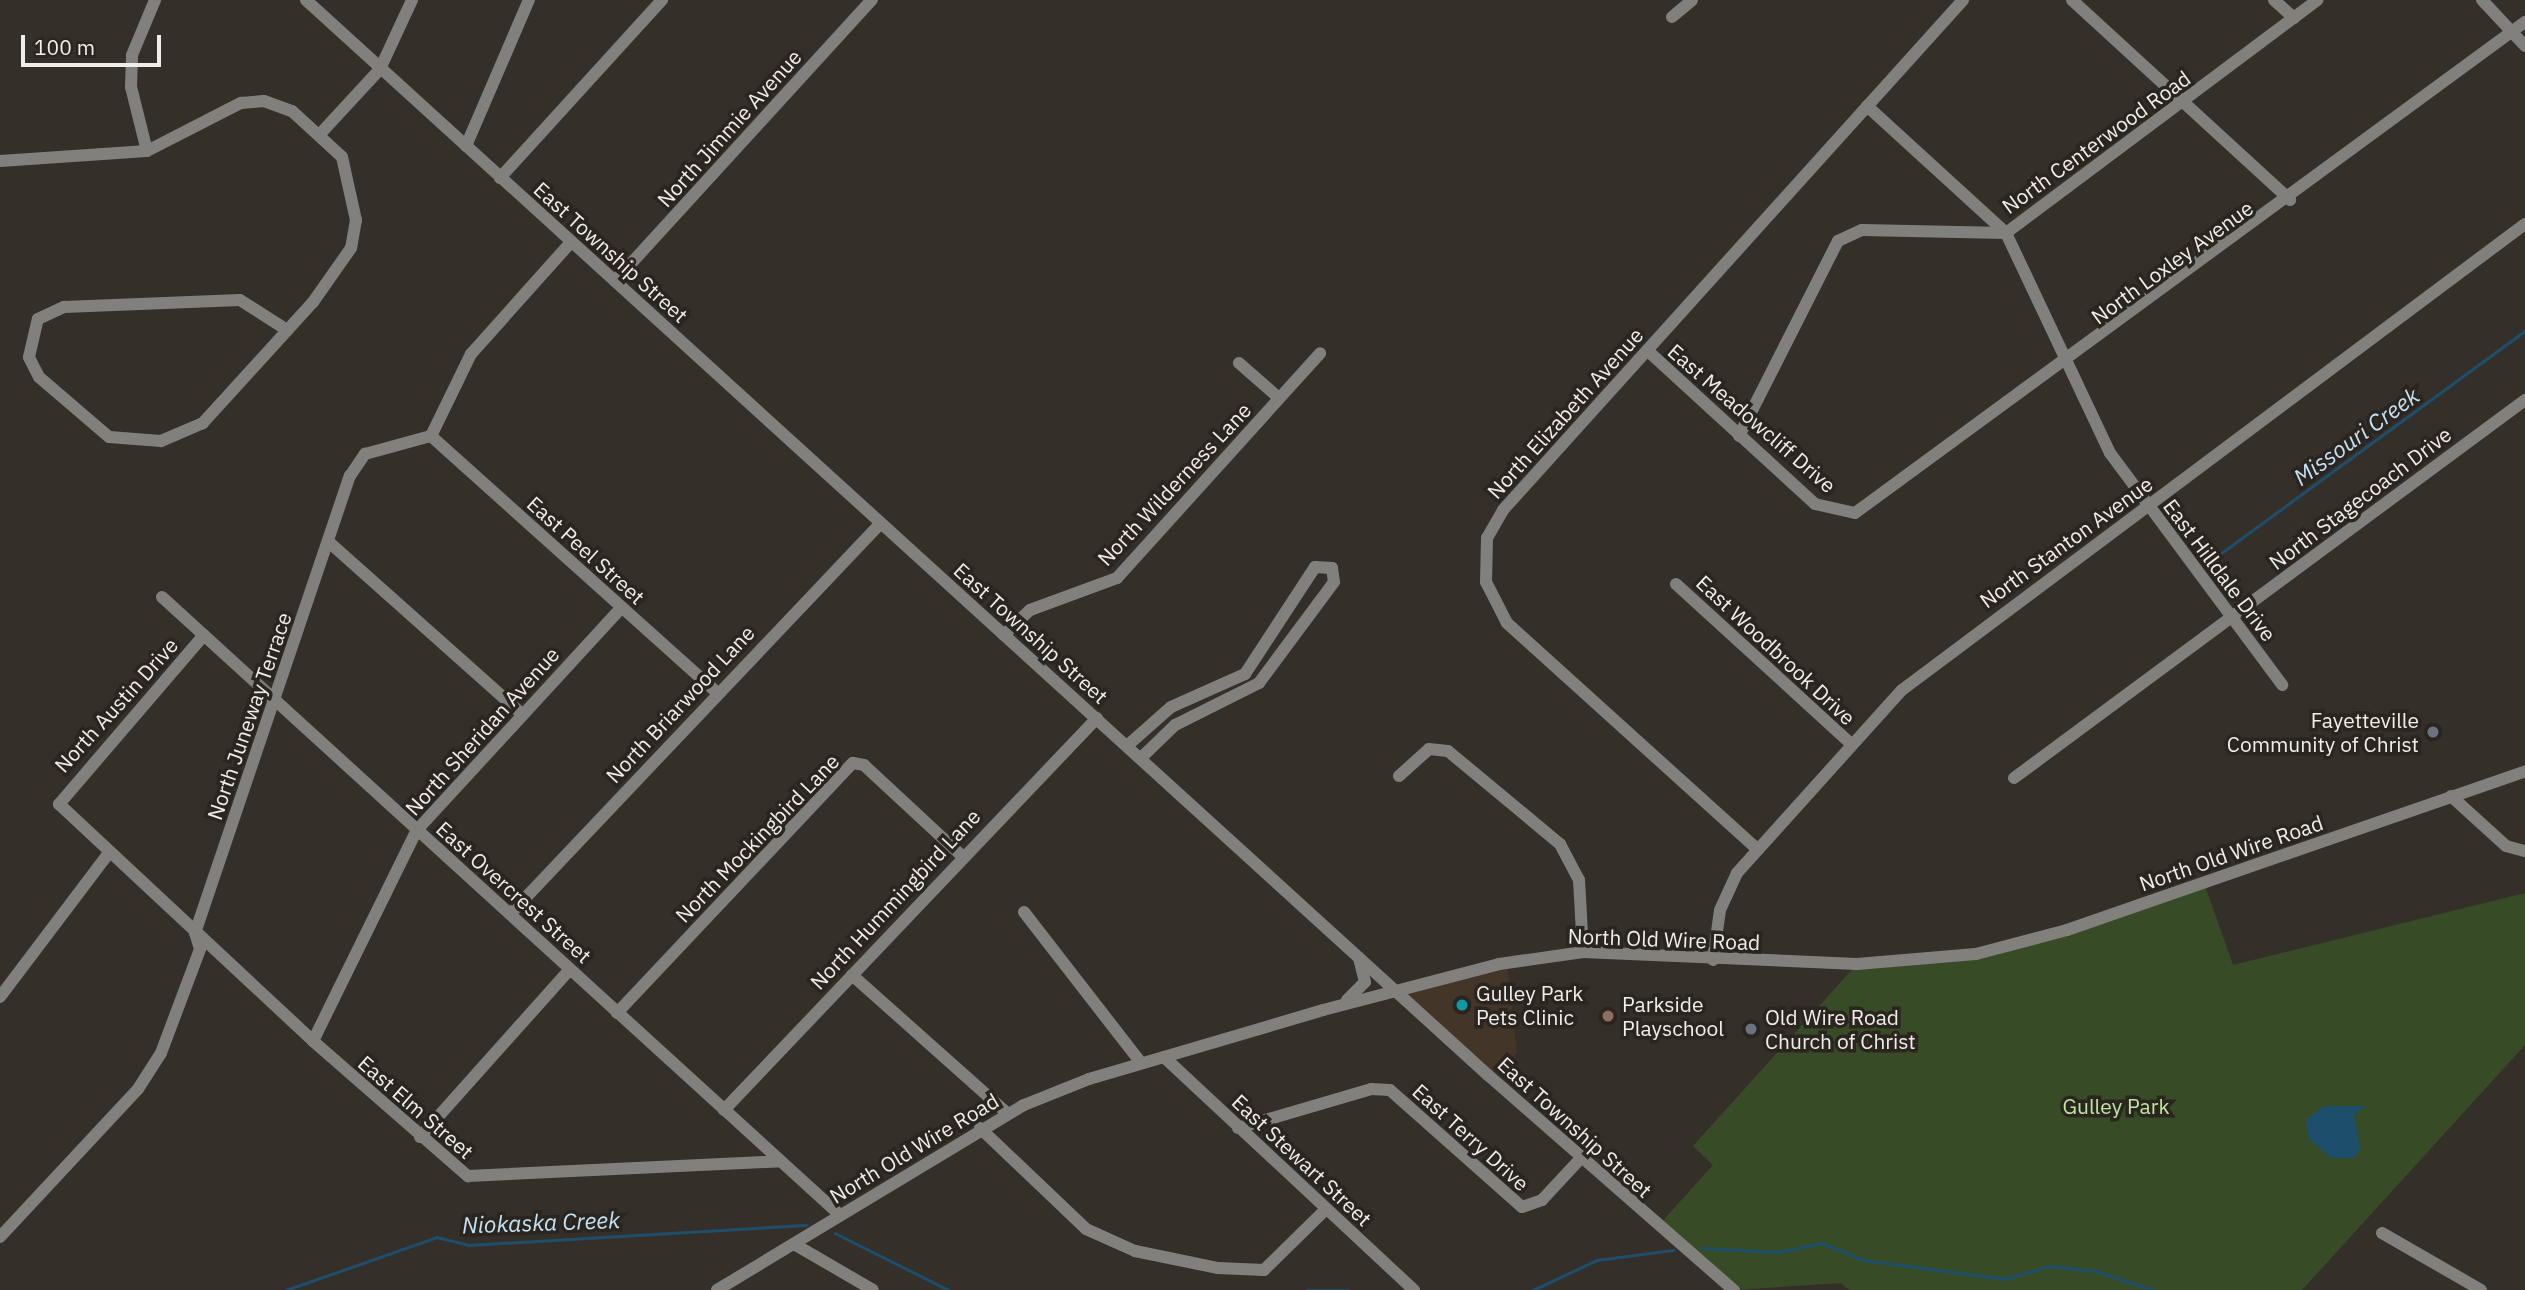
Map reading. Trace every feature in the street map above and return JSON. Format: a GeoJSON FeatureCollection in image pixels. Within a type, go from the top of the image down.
{"type":"FeatureCollection","features":[{"type":"Feature","properties":{"kind":"street"},"geometry":{"type":"LineString","coordinates":[[147,151],[131,87],[132,55],[155,0]]}},
{"type":"Feature","properties":{"kind":"street","name":"East Township Street"},"geometry":{"type":"LineString","coordinates":[[306,0],[1581,1158],[1734,1290]]}},
{"type":"Feature","properties":{"kind":"street"},"geometry":{"type":"LineString","coordinates":[[321,133],[380,69],[412,0]]}},
{"type":"Feature","properties":{"kind":"street"},"geometry":{"type":"LineString","coordinates":[[466,146],[529,0]]}},
{"type":"Feature","properties":{"kind":"street"},"geometry":{"type":"LineString","coordinates":[[500,178],[662,0]]}},
{"type":"Feature","properties":{"kind":"street","name":"North Jimmie Avenue"},"geometry":{"type":"LineString","coordinates":[[615,281],[872,0]]}},
{"type":"Feature","properties":{"kind":"street"},"geometry":{"type":"LineString","coordinates":[[1672,17],[1692,0]]}},
{"type":"Feature","properties":{"kind":"street","name":"North Elizabeth Avenue"},"geometry":{"type":"LineString","coordinates":[[1756,848],[1507,623],[1486,583],[1488,538],[1503,510],[1963,0]]}},
{"type":"Feature","properties":{"kind":"street"},"geometry":{"type":"LineString","coordinates":[[2072,0],[2290,200]]}},
{"type":"Feature","properties":{"kind":"street"},"geometry":{"type":"LineString","coordinates":[[2274,0],[2294,18]]}},
{"type":"Feature","properties":{"kind":"street","name":"North Centerwood Road"},"geometry":{"type":"LineString","coordinates":[[1739,436],[1838,241],[1862,230],[2006,233],[2318,0]]}},
{"type":"Feature","properties":{"kind":"street"},"geometry":{"type":"LineString","coordinates":[[2482,0],[2521,26],[2525,46]]}},
{"type":"Feature","properties":{"kind":"street","name":"North Loxley Avenue"},"geometry":{"type":"LineString","coordinates":[[1832,512],[1873,506],[2290,200],[2521,26]]}},
{"type":"Feature","properties":{"kind":"street"},"geometry":{"type":"LineString","coordinates":[[0,162],[147,151],[241,103],[264,101],[292,111],[321,133],[342,157],[352,186],[351,248],[287,330],[204,423],[174,439],[134,442],[100,432],[39,377],[29,357],[30,336],[38,319],[53,309],[240,300],[287,330]]}},
{"type":"Feature","properties":{"kind":"street","name":"East Hilldale Drive"},"geometry":{"type":"LineString","coordinates":[[1867,106],[2006,233],[2103,441],[2148,506],[2282,685]]}},
{"type":"Feature","properties":{"kind":"street","name":"North Stanton Avenue"},"geometry":{"type":"LineString","coordinates":[[1713,960],[1724,897],[1756,848],[1851,744],[1933,664],[2525,224]]}},
{"type":"Feature","properties":{"kind":"street"},"geometry":{"type":"LineString","coordinates":[[431,436],[471,354],[571,242]]}},
{"type":"Feature","properties":{"kind":"street","name":"East Meadowcliff Drive"},"geometry":{"type":"LineString","coordinates":[[1648,351],[1739,436],[1832,512]]}},
{"type":"Feature","properties":{"kind":"street","name":"North Wilderness Lane"},"geometry":{"type":"LineString","coordinates":[[1004,635],[1030,610],[1116,578],[1320,353]]}},
{"type":"Feature","properties":{"kind":"street"},"geometry":{"type":"LineString","coordinates":[[1239,363],[1279,398]]}},
{"type":"Feature","properties":{"kind":"street","name":"North Stagecoach Drive"},"geometry":{"type":"LineString","coordinates":[[2014,778],[2525,400]]}},
{"type":"Feature","properties":{"kind":"street","name":"North Juneway Terrace"},"geometry":{"type":"LineString","coordinates":[[0,1237],[149,1073],[200,950],[195,933],[273,701],[330,543],[350,476],[365,454],[431,436]]}},
{"type":"Feature","properties":{"kind":"street","name":"East Peel Street"},"geometry":{"type":"LineString","coordinates":[[431,436],[716,692]]}},
{"type":"Feature","properties":{"kind":"street","name":"North Briarwood Lane"},"geometry":{"type":"LineString","coordinates":[[510,914],[716,692],[880,524]]}},
{"type":"Feature","properties":{"kind":"street"},"geometry":{"type":"LineString","coordinates":[[330,543],[522,714]]}},
{"type":"Feature","properties":{"kind":"street"},"geometry":{"type":"LineString","coordinates":[[1128,745],[1171,707],[1245,674],[1315,567],[1332,568],[1334,582],[1259,683],[1240,698],[1175,725],[1142,757]]}},
{"type":"Feature","properties":{"kind":"street","name":"East Woodbrook Drive"},"geometry":{"type":"LineString","coordinates":[[1676,584],[1851,744]]}},
{"type":"Feature","properties":{"kind":"street","name":"East Overcrest Street"},"geometry":{"type":"LineString","coordinates":[[162,597],[840,1215]]}},
{"type":"Feature","properties":{"kind":"street","name":"North Sheridan Avenue"},"geometry":{"type":"LineString","coordinates":[[313,1041],[417,830],[621,608]]}},
{"type":"Feature","properties":{"kind":"street","name":"North Austin Drive"},"geometry":{"type":"LineString","coordinates":[[108,854],[65,814],[61,798],[204,635]]}},
{"type":"Feature","properties":{"kind":"street","name":"North Hummingbird Lane"},"geometry":{"type":"LineString","coordinates":[[724,1110],[962,856],[1097,718]]}},
{"type":"Feature","properties":{"kind":"street"},"geometry":{"type":"LineString","coordinates":[[1399,776],[1429,749],[1448,751],[1560,844],[1579,880],[1583,952]]}},
{"type":"Feature","properties":{"kind":"street","name":"North Mockingbird Lane"},"geometry":{"type":"LineString","coordinates":[[617,1013],[853,763],[864,765],[962,856]]}},
{"type":"Feature","properties":{"kind":"street","name":"North Old Wire Road"},"geometry":{"type":"LineString","coordinates":[[718,1290],[980,1128],[1008,1114],[1141,1063],[1397,990],[1507,962],[1583,952],[1713,960],[1870,964],[1976,954],[2067,930],[2525,771]]}},
{"type":"Feature","properties":{"kind":"street"},"geometry":{"type":"LineString","coordinates":[[2451,796],[2506,846],[2525,851]]}},
{"type":"Feature","properties":{"kind":"street"},"geometry":{"type":"LineString","coordinates":[[2,992],[108,854]]}},
{"type":"Feature","properties":{"kind":"street","name":"East Elm Street"},"geometry":{"type":"LineString","coordinates":[[108,854],[454,1170],[483,1180],[781,1161]]}},
{"type":"Feature","properties":{"kind":"street"},"geometry":{"type":"LineString","coordinates":[[1024,912],[1141,1063]]}},
{"type":"Feature","properties":{"kind":"street"},"geometry":{"type":"LineString","coordinates":[[1336,1007],[1365,982],[1356,952]]}},
{"type":"Feature","properties":{"kind":"street"},"geometry":{"type":"LineString","coordinates":[[420,1137],[570,970]]}},
{"type":"Feature","properties":{"kind":"street"},"geometry":{"type":"LineString","coordinates":[[852,975],[1008,1114]]}},
{"type":"Feature","properties":{"kind":"street","name":"East Stewart Street"},"geometry":{"type":"LineString","coordinates":[[1164,1057],[1414,1290]]}},
{"type":"Feature","properties":{"kind":"street","name":"East Terry Drive"},"geometry":{"type":"LineString","coordinates":[[1238,1128],[1371,1089],[1390,1090],[1522,1207],[1542,1200],[1581,1158]]}},
{"type":"Feature","properties":{"kind":"street"},"geometry":{"type":"LineString","coordinates":[[980,1128],[1086,1229],[1135,1251],[1218,1268],[1264,1270],[1326,1209]]}},
{"type":"Feature","properties":{"kind":"street"},"geometry":{"type":"LineString","coordinates":[[2382,1233],[2482,1290]]}},
{"type":"Feature","properties":{"kind":"street"},"geometry":{"type":"LineString","coordinates":[[794,1244],[873,1290]]}},
{"type":"Feature","properties":{"kind":"shaded area"},"geometry":{"type":"Polygon","coordinates":[[[1507,962],[1517,1053],[1488,1075],[1397,990],[1507,962]]]}},
{"type":"Feature","properties":{"kind":"green space","name":"Gulley Park"},"geometry":{"type":"Polygon","coordinates":[[[2204,883],[2233,965],[2525,893],[2525,1045],[2302,1290],[1849,1290],[1841,1283],[1734,1290],[1657,1227],[1713,1165],[1693,1146],[1857,964],[1976,954],[2204,883]]]}},
{"type":"Feature","properties":{"kind":"water"},"geometry":{"type":"Polygon","coordinates":[[[2324,1106],[2366,1106],[2354,1115],[2360,1149],[2354,1158],[2331,1158],[2309,1139],[2306,1120],[2324,1106]]]}},
{"type":"Feature","properties":{"kind":"waterway","name":"Missouri Creek"},"geometry":{"type":"LineString","coordinates":[[2205,565],[2525,331]]}},
{"type":"Feature","properties":{"kind":"waterway","name":"Niokaska Creek"},"geometry":{"type":"LineString","coordinates":[[286,1290],[437,1237],[468,1245],[806,1225]]}},
{"type":"Feature","properties":{"kind":"waterway","name":"Niokaska Creek"},"geometry":{"type":"LineString","coordinates":[[835,1233],[949,1290]]}},
{"type":"Feature","properties":{"kind":"waterway","name":"Niokaska Creek"},"geometry":{"type":"LineString","coordinates":[[1702,1248],[1778,1252],[1822,1243],[1863,1260],[2005,1279],[2049,1266],[2096,1271],[2153,1290]]}},
{"type":"Feature","properties":{"kind":"waterway","name":"Niokaska Creek"},"geometry":{"type":"LineString","coordinates":[[1533,1290],[1597,1260],[1673,1250]]}},
{"type":"Feature","properties":{"kind":"waterway","name":"Niokaska Creek"},"geometry":{"type":"LineString","coordinates":[[1307,1290],[1348,1290]]}},
{"type":"Feature","properties":{"kind":"place","name":"Fayetteville Community of Christ"},"geometry":{"type":"Point","coordinates":[2433,732]}},
{"type":"Feature","properties":{"kind":"place","name":"Gulley Park Pets Clinic"},"geometry":{"type":"Point","coordinates":[1462,1005]}},
{"type":"Feature","properties":{"kind":"place","name":"Parkside Playschool"},"geometry":{"type":"Point","coordinates":[1608,1016]}},
{"type":"Feature","properties":{"kind":"place","name":"Old Wire Road Church of Christ"},"geometry":{"type":"Point","coordinates":[1751,1029]}}]}
